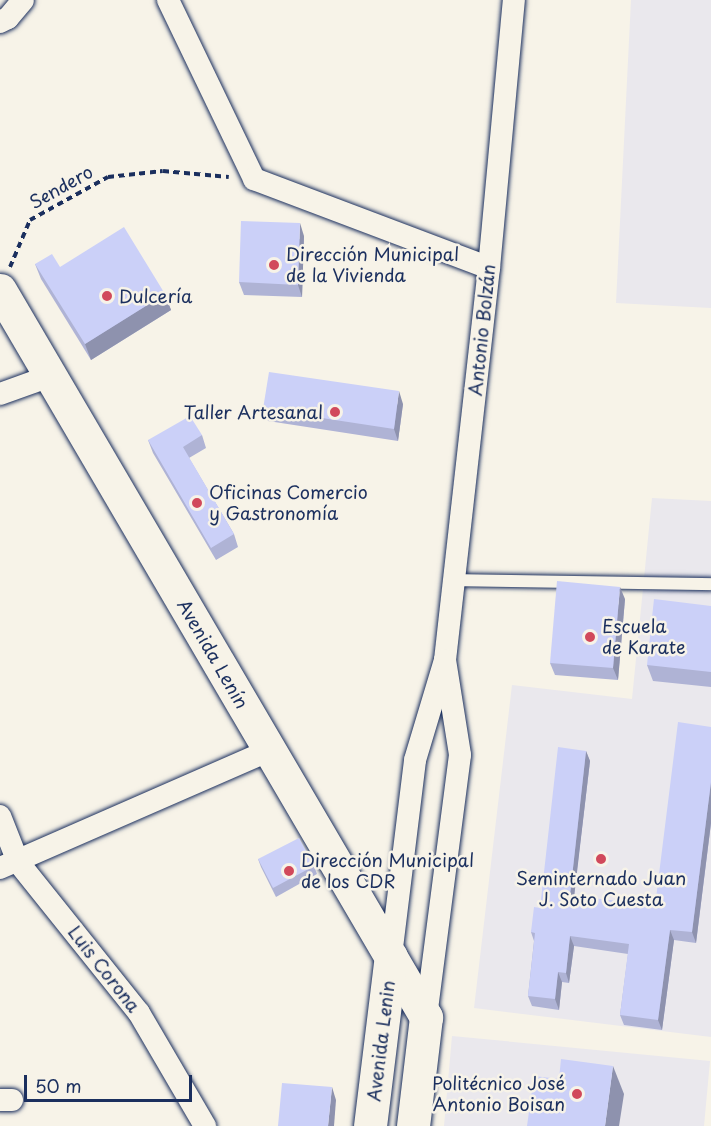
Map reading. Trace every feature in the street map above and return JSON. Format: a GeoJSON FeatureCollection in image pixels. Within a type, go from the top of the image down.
{"type":"FeatureCollection","features":[{"type":"Feature","properties":{"kind":"street"},"geometry":{"type":"LineString","coordinates":[[0,22],[8,18],[23,0]]}},
{"type":"Feature","properties":{"kind":"street"},"geometry":{"type":"LineString","coordinates":[[168,0],[254,179],[489,268]]}},
{"type":"Feature","properties":{"kind":"street","name":"Antonio Bolzán"},"geometry":{"type":"LineString","coordinates":[[391,956],[415,760],[445,660],[489,268],[514,0]]}},
{"type":"Feature","properties":{"kind":"street","name":"Avenida Lenín"},"geometry":{"type":"LineString","coordinates":[[0,290],[426,1017]]}},
{"type":"Feature","properties":{"kind":"street"},"geometry":{"type":"LineString","coordinates":[[0,394],[50,376]]}},
{"type":"Feature","properties":{"kind":"street","name":"Antonio Bolzán"},"geometry":{"type":"LineString","coordinates":[[426,1017],[460,755],[445,660]]}},
{"type":"Feature","properties":{"kind":"street"},"geometry":{"type":"LineString","coordinates":[[9,865],[270,750]]}},
{"type":"Feature","properties":{"kind":"street","name":"Luis Corona"},"geometry":{"type":"LineString","coordinates":[[0,816],[9,865],[139,1013],[205,1126]]}},
{"type":"Feature","properties":{"kind":"street","name":"Avenida Lenin"},"geometry":{"type":"LineString","coordinates":[[370,1126],[391,956]]}},
{"type":"Feature","properties":{"kind":"street"},"geometry":{"type":"LineString","coordinates":[[413,1126],[426,1017]]}},
{"type":"Feature","properties":{"kind":"lane"},"geometry":{"type":"LineString","coordinates":[[454,580],[711,584]]}},
{"type":"Feature","properties":{"kind":"path","name":"Sendero"},"geometry":{"type":"LineString","coordinates":[[0,290],[30,220],[108,177],[163,171],[254,179]]}},
{"type":"Feature","properties":{"kind":"shaded area"},"geometry":{"type":"Polygon","coordinates":[[[631,0],[711,0],[711,308],[616,303],[631,0]]]}},
{"type":"Feature","properties":{"kind":"shaded area","name":"Seminternado Juan J. Soto Cuesta"},"geometry":{"type":"Polygon","coordinates":[[[652,498],[711,501],[711,1037],[474,1008],[512,685],[632,699],[652,498]]]}},
{"type":"Feature","properties":{"kind":"shaded area","name":"Politécnico José Antonio Boisan"},"geometry":{"type":"Polygon","coordinates":[[[452,1036],[710,1061],[704,1126],[444,1126],[452,1036]]]}},
{"type":"Feature","properties":{"kind":"building","name":"Dirección Municipal de la Vivienda"},"geometry":{"type":"Polygon","coordinates":[[[241,221],[300,223],[298,285],[239,282],[241,221]]]}},
{"type":"Feature","properties":{"kind":"building","name":"Dulcería"},"geometry":{"type":"Polygon","coordinates":[[[124,227],[165,294],[85,344],[35,264],[52,254],[60,267],[124,227]]]}},
{"type":"Feature","properties":{"kind":"building","name":"Taller Artesanal"},"geometry":{"type":"Polygon","coordinates":[[[269,372],[399,391],[394,429],[263,409],[269,372]]]}},
{"type":"Feature","properties":{"kind":"building","name":"Oficinas Comercio y Gastronomía"},"geometry":{"type":"Polygon","coordinates":[[[190,416],[202,435],[183,447],[234,534],[211,548],[148,440],[190,416]]]}},
{"type":"Feature","properties":{"kind":"building","name":"Escuela de Karate"},"geometry":{"type":"Polygon","coordinates":[[[557,581],[620,587],[613,668],[550,663],[557,581]]]}},
{"type":"Feature","properties":{"kind":"building"},"geometry":{"type":"Polygon","coordinates":[[[654,599],[711,606],[711,672],[647,665],[654,599]]]}},
{"type":"Feature","properties":{"kind":"building"},"geometry":{"type":"Polygon","coordinates":[[[678,722],[711,727],[711,782],[692,932],[670,930],[658,1020],[620,1015],[629,944],[570,936],[566,973],[558,972],[555,999],[528,996],[535,933],[531,932],[534,907],[540,908],[558,747],[586,751],[570,895],[655,906],[678,722]]]}},
{"type":"Feature","properties":{"kind":"building","name":"Dirección Municipal de los CDR"},"geometry":{"type":"Polygon","coordinates":[[[299,838],[314,866],[273,888],[258,859],[299,838]]]}},
{"type":"Feature","properties":{"kind":"building"},"geometry":{"type":"Polygon","coordinates":[[[561,1059],[613,1066],[605,1126],[527,1126],[534,1076],[559,1079],[561,1059]]]}},
{"type":"Feature","properties":{"kind":"building"},"geometry":{"type":"Polygon","coordinates":[[[282,1083],[332,1087],[328,1126],[278,1126],[282,1083]]]}},
{"type":"Feature","properties":{"kind":"place","name":"Dirección Municipal de la Vivienda"},"geometry":{"type":"Point","coordinates":[274,265]}},
{"type":"Feature","properties":{"kind":"place","name":"Dulcería"},"geometry":{"type":"Point","coordinates":[107,296]}},
{"type":"Feature","properties":{"kind":"place","name":"Taller Artesanal"},"geometry":{"type":"Point","coordinates":[335,412]}},
{"type":"Feature","properties":{"kind":"place","name":"Oficinas Comercio y Gastronomía"},"geometry":{"type":"Point","coordinates":[197,503]}},
{"type":"Feature","properties":{"kind":"place","name":"Escuela de Karate"},"geometry":{"type":"Point","coordinates":[590,637]}},
{"type":"Feature","properties":{"kind":"place","name":"Seminternado Juan J. Soto Cuesta"},"geometry":{"type":"Point","coordinates":[601,859]}},
{"type":"Feature","properties":{"kind":"place","name":"Dirección Municipal de los CDR"},"geometry":{"type":"Point","coordinates":[289,871]}},
{"type":"Feature","properties":{"kind":"place","name":"Politécnico José Antonio Boisan"},"geometry":{"type":"Point","coordinates":[577,1094]}}]}
